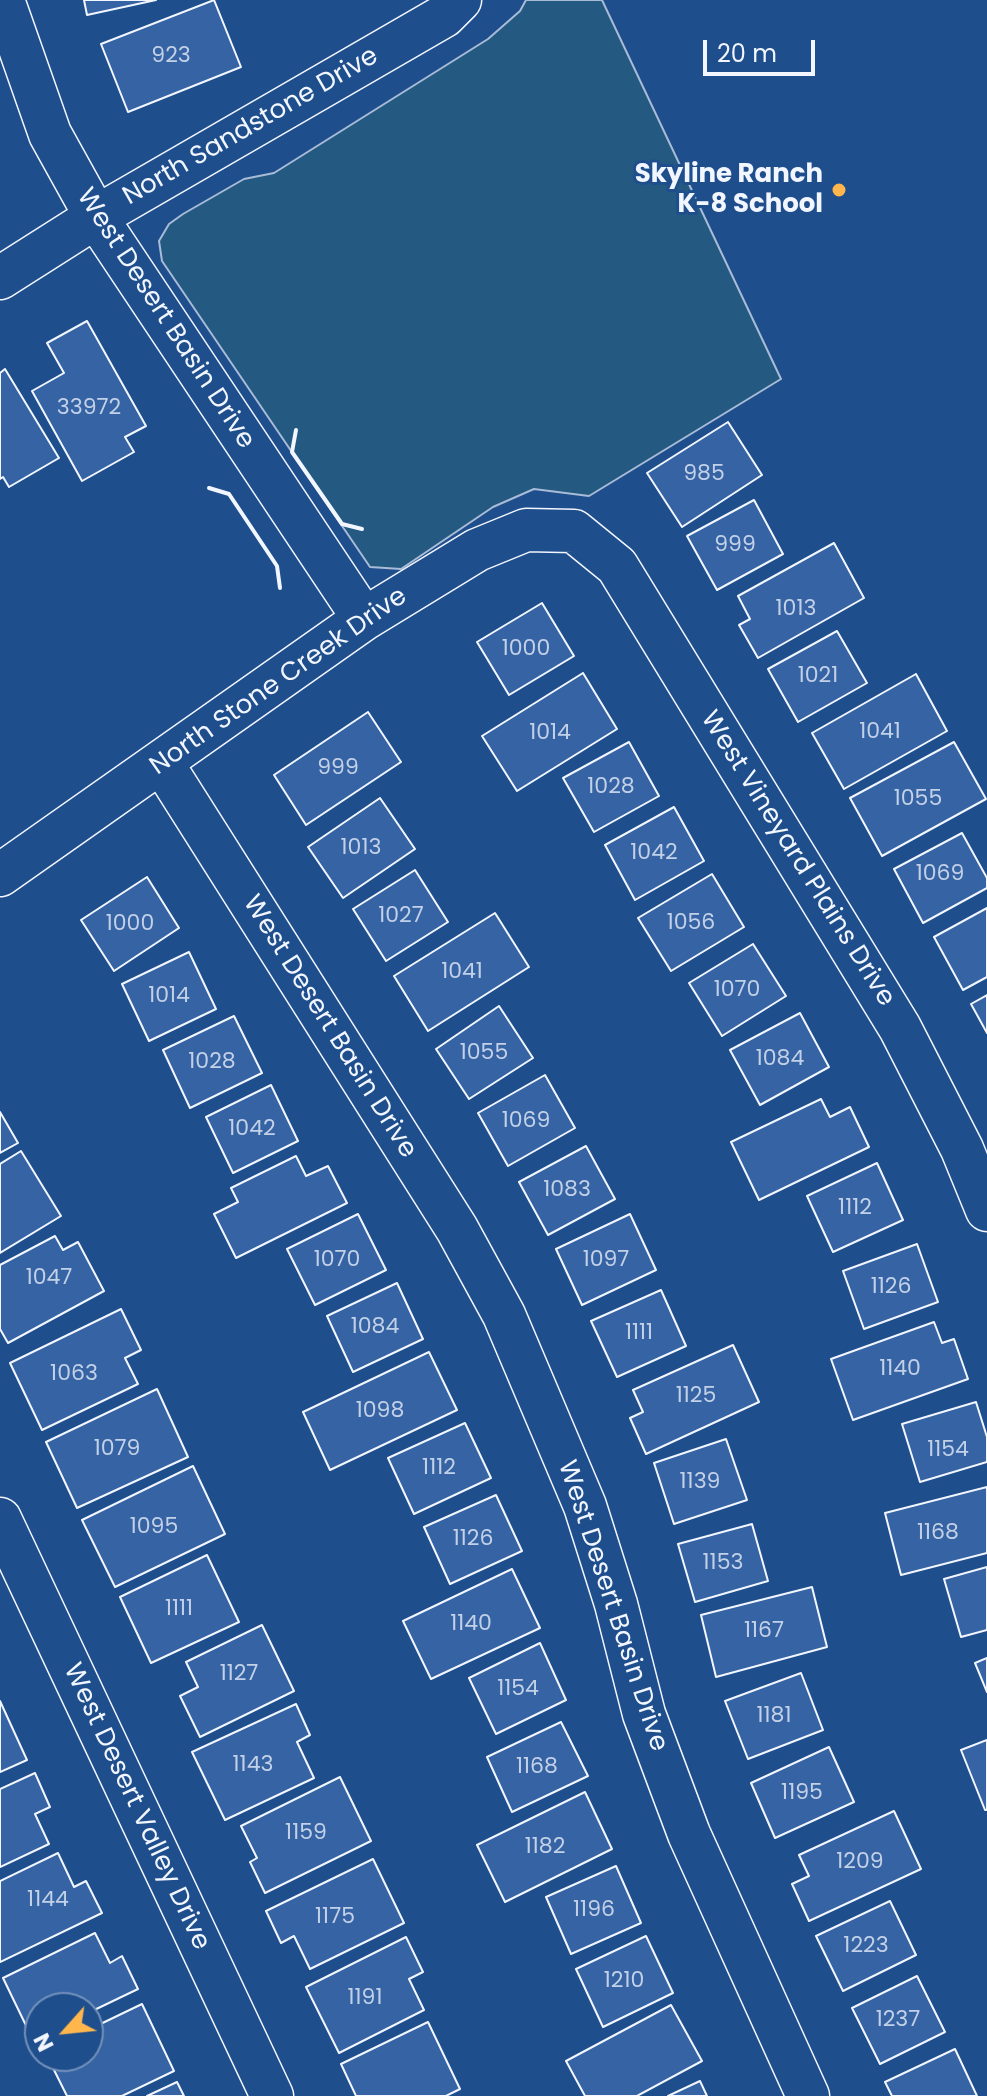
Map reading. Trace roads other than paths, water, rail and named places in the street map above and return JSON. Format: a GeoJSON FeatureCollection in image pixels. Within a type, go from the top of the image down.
{"type":"FeatureCollection","features":[{"type":"Feature","properties":{"kind":"street","name":"West Desert Basin Drive"},"geometry":{"type":"LineString","coordinates":[[3,0],[50,134],[96,217],[364,619]]}},
{"type":"Feature","properties":{"kind":"street","name":"North Sandstone Drive"},"geometry":{"type":"LineString","coordinates":[[0,278],[96,217],[444,16],[460,0]]}},
{"type":"Feature","properties":{"kind":"street","name":"North Stone Creek Drive"},"geometry":{"type":"LineString","coordinates":[[0,875],[364,619],[477,550],[526,530],[574,531]]}},
{"type":"Feature","properties":{"kind":"street","name":"West Vineyard Plains Drive"},"geometry":{"type":"LineString","coordinates":[[574,531],[617,566],[900,1028],[962,1149],[987,1210]]}},
{"type":"Feature","properties":{"kind":"street","name":"West Desert Basin Drive"},"geometry":{"type":"LineString","coordinates":[[162,763],[457,1229],[504,1315],[585,1506],[616,1604],[644,1714],[689,1834],[808,2096]]}},
{"type":"Feature","properties":{"kind":"street","name":"West Desert Valley Drive"},"geometry":{"type":"LineString","coordinates":[[0,1519],[272,2096]]}},
{"type":"Feature","properties":{"kind":"place","name":"Skyline Ranch K-8 School"},"geometry":{"type":"Point","coordinates":[839,190]}}]}
